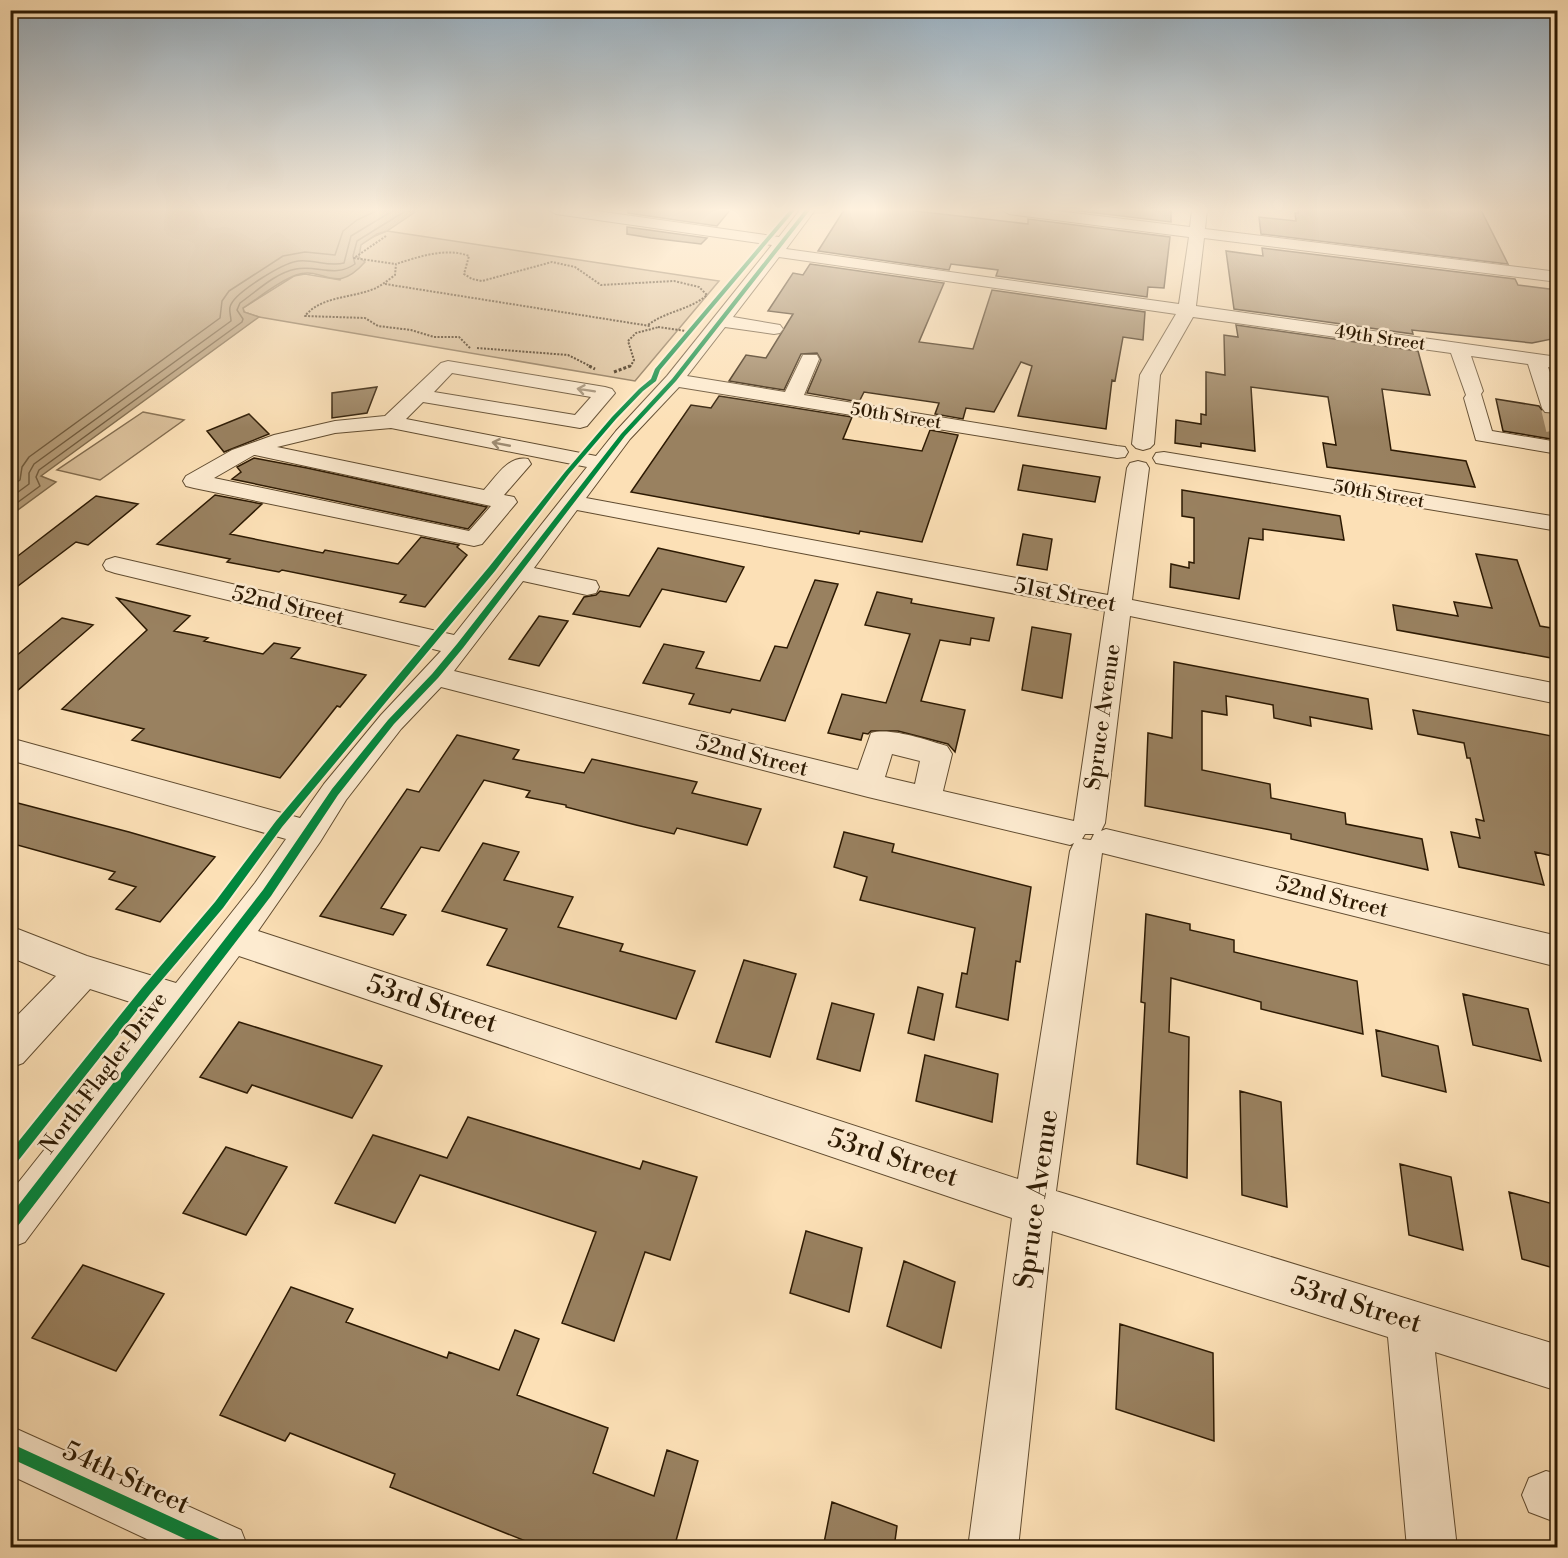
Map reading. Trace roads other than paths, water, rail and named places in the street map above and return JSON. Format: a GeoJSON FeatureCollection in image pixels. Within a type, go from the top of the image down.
{"type":"FeatureCollection","features":[{"type":"Feature","properties":{"kind":"street","name":"North Flagler Drive"},"geometry":{"type":"LineString","coordinates":[[10,1227],[267,893],[335,792],[384,731],[460,646],[622,435],[674,380],[707,316],[740,283]]}},
{"type":"Feature","properties":{"kind":"street","name":"49th Street"},"geometry":{"type":"LineString","coordinates":[[1045,283],[1187,311],[1557,363]]}},
{"type":"Feature","properties":{"kind":"street","name":"Spruce Avenue"},"geometry":{"type":"LineString","coordinates":[[993,1548],[1034,1204],[1088,837],[1118,605],[1133,455],[1150,375],[1187,311],[1191,283]]}},
{"type":"Feature","properties":{"kind":"street"},"geometry":{"type":"LineString","coordinates":[[707,316],[774,329]]}},
{"type":"Feature","properties":{"kind":"street"},"geometry":{"type":"LineString","coordinates":[[1460,349],[1483,436],[1557,448]]}},
{"type":"Feature","properties":{"kind":"street"},"geometry":{"type":"LineString","coordinates":[[792,399],[810,359]]}},
{"type":"Feature","properties":{"kind":"street"},"geometry":{"type":"LineString","coordinates":[[1536,360],[1552,408]]}},
{"type":"Feature","properties":{"kind":"street"},"geometry":{"type":"LineString","coordinates":[[391,422],[448,367],[605,393],[580,422],[419,395]]}},
{"type":"Feature","properties":{"kind":"street","name":"50th Street"},"geometry":{"type":"LineString","coordinates":[[674,380],[1133,455],[1158,467],[1165,461],[1164,458],[1557,524]]}},
{"type":"Feature","properties":{"kind":"street"},"geometry":{"type":"LineString","coordinates":[[489,498],[560,419]]}},
{"type":"Feature","properties":{"kind":"street"},"geometry":{"type":"LineString","coordinates":[[255,448],[506,502],[474,539],[194,481],[255,448],[334,427],[391,422],[526,457]]}},
{"type":"Feature","properties":{"kind":"street"},"geometry":{"type":"LineString","coordinates":[[334,427],[595,470]]}},
{"type":"Feature","properties":{"kind":"street","name":"51st Street"},"geometry":{"type":"LineString","coordinates":[[572,502],[1118,605],[1557,694]]}},
{"type":"Feature","properties":{"kind":"street","name":"52nd Street"},"geometry":{"type":"LineString","coordinates":[[115,565],[460,646]]}},
{"type":"Feature","properties":{"kind":"street"},"geometry":{"type":"LineString","coordinates":[[518,572],[587,587]]}},
{"type":"Feature","properties":{"kind":"street","name":"52nd Street"},"geometry":{"type":"LineString","coordinates":[[435,676],[868,785],[1557,952]]}},
{"type":"Feature","properties":{"kind":"street"},"geometry":{"type":"LineString","coordinates":[[868,785],[882,741],[937,754],[926,799]]}},
{"type":"Feature","properties":{"kind":"street"},"geometry":{"type":"LineString","coordinates":[[10,749],[309,833]]}},
{"type":"Feature","properties":{"kind":"street","name":"53rd Street"},"geometry":{"type":"LineString","coordinates":[[232,938],[1034,1204],[1557,1368]]}},
{"type":"Feature","properties":{"kind":"street"},"geometry":{"type":"LineString","coordinates":[[10,941],[84,971],[183,1002]]}},
{"type":"Feature","properties":{"kind":"street"},"geometry":{"type":"LineString","coordinates":[[10,1050],[84,971]]}},
{"type":"Feature","properties":{"kind":"street"},"geometry":{"type":"LineString","coordinates":[[1408,1322],[1432,1548]]}},
{"type":"Feature","properties":{"kind":"street","name":"54th Street"},"geometry":{"type":"LineString","coordinates":[[10,1450],[223,1548]]}},
{"type":"Feature","properties":{"kind":"water"},"geometry":{"type":"Polygon","coordinates":[[[11,283],[281,283],[243,308],[244,312],[259,317],[41,476],[56,482],[11,515],[11,283]]]}},
{"type":"Feature","properties":{"kind":"tunnel"},"geometry":{"type":"LineString","coordinates":[[1552,408],[1558,433]]}}]}
